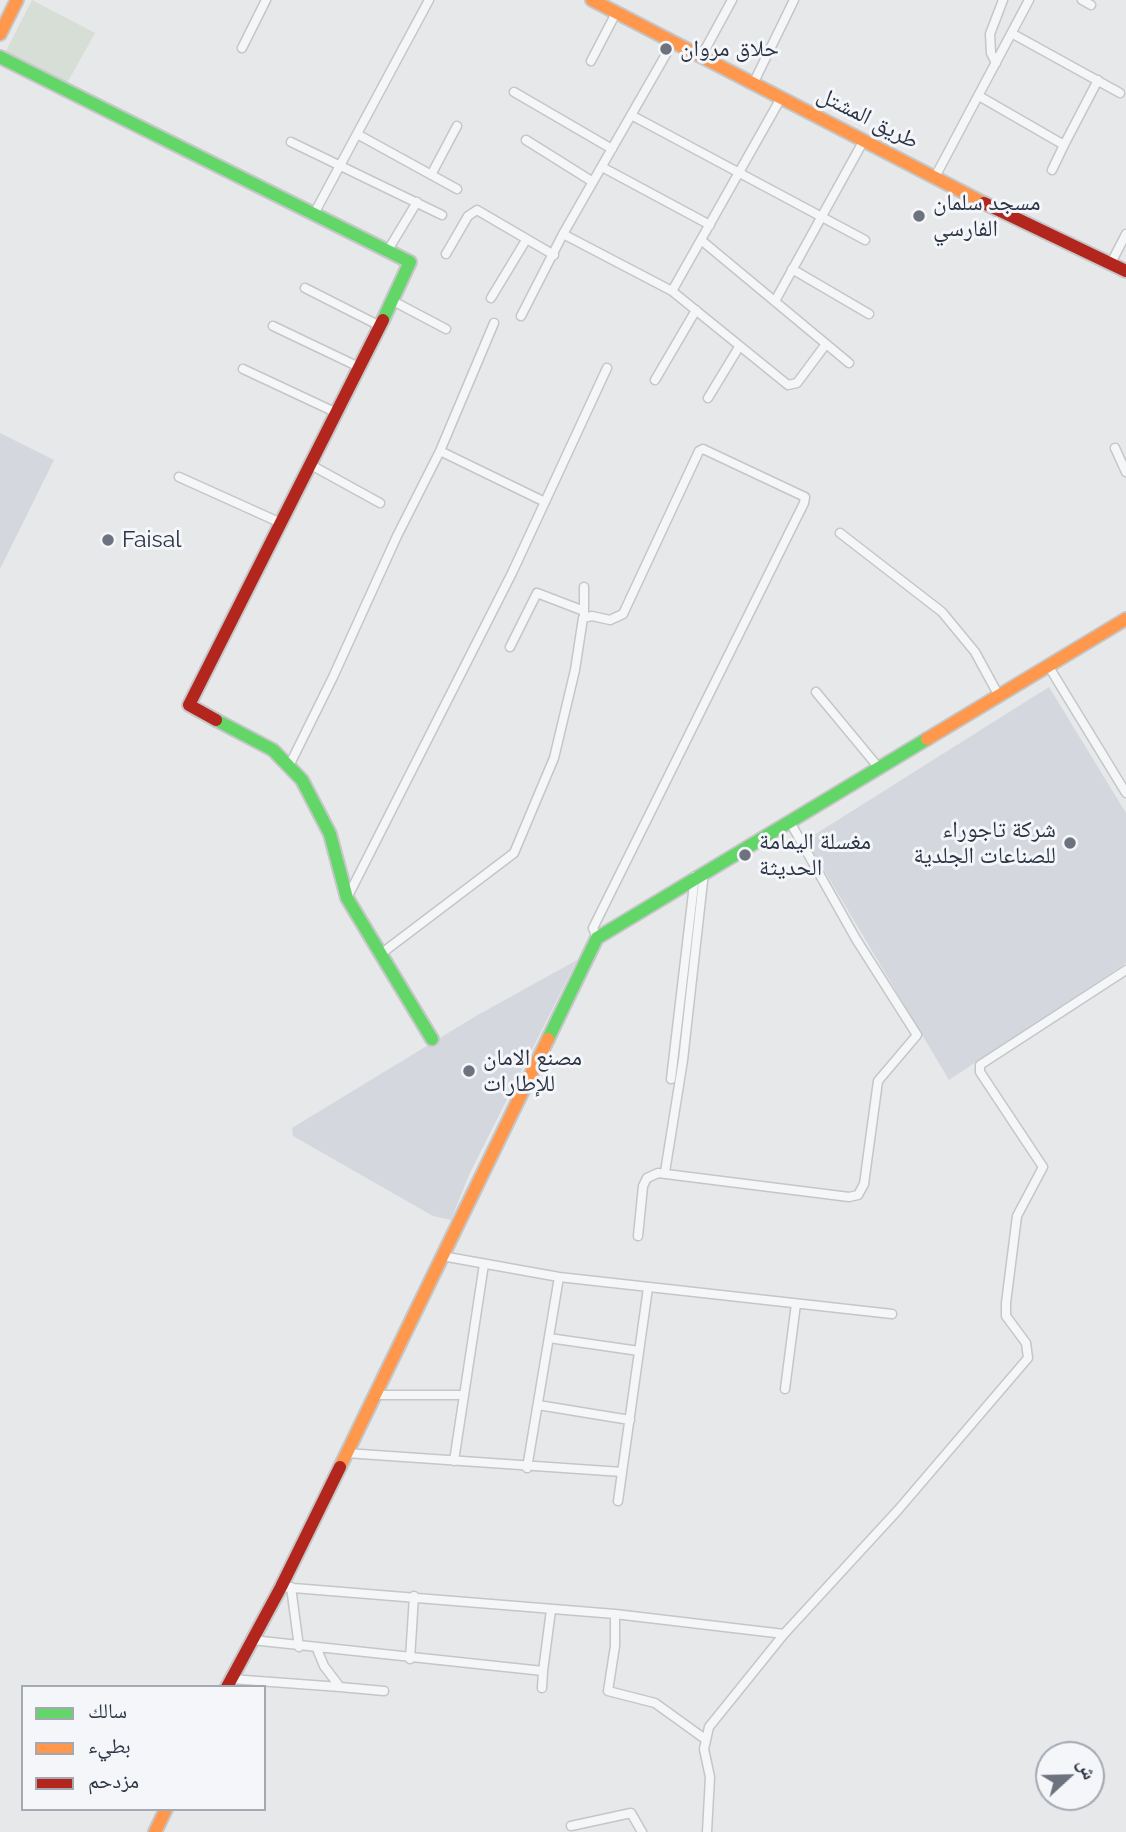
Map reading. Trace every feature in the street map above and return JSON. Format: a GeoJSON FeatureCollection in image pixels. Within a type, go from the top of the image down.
{"type":"FeatureCollection","features":[{"type":"Feature","properties":{"kind":"street"},"geometry":{"type":"LineString","coordinates":[[1,29],[17,0]]}},
{"type":"Feature","properties":{"kind":"street"},"geometry":{"type":"LineString","coordinates":[[242,48],[267,0]]}},
{"type":"Feature","properties":{"kind":"street"},"geometry":{"type":"LineString","coordinates":[[315,212],[429,0]]}},
{"type":"Feature","properties":{"kind":"street","name":"طريق المشتل"},"geometry":{"type":"LineString","coordinates":[[592,0],[935,177],[1126,271]]}},
{"type":"Feature","properties":{"kind":"street"},"geometry":{"type":"LineString","coordinates":[[701,57],[732,0]]}},
{"type":"Feature","properties":{"kind":"street"},"geometry":{"type":"LineString","coordinates":[[752,84],[794,0]]}},
{"type":"Feature","properties":{"kind":"street"},"geometry":{"type":"LineString","coordinates":[[996,64],[990,54],[990,34],[1003,0]]}},
{"type":"Feature","properties":{"kind":"street"},"geometry":{"type":"LineString","coordinates":[[935,177],[1029,0]]}},
{"type":"Feature","properties":{"kind":"street"},"geometry":{"type":"LineString","coordinates":[[1082,0],[1091,5]]}},
{"type":"Feature","properties":{"kind":"street"},"geometry":{"type":"LineString","coordinates":[[591,61],[616,13]]}},
{"type":"Feature","properties":{"kind":"street"},"geometry":{"type":"LineString","coordinates":[[1013,34],[1120,93]]}},
{"type":"Feature","properties":{"kind":"street"},"geometry":{"type":"LineString","coordinates":[[521,316],[601,167],[673,42]]}},
{"type":"Feature","properties":{"kind":"street"},"geometry":{"type":"LineString","coordinates":[[0,57],[315,212],[388,250],[410,265],[361,368],[189,705],[254,738],[289,766],[317,804],[330,834],[347,898],[432,1039]]}},
{"type":"Feature","properties":{"kind":"street"},"geometry":{"type":"LineString","coordinates":[[1052,170],[1098,80]]}},
{"type":"Feature","properties":{"kind":"street"},"geometry":{"type":"LineString","coordinates":[[514,92],[612,149]]}},
{"type":"Feature","properties":{"kind":"street"},"geometry":{"type":"LineString","coordinates":[[979,96],[1064,145]]}},
{"type":"Feature","properties":{"kind":"street"},"geometry":{"type":"LineString","coordinates":[[672,291],[781,98]]}},
{"type":"Feature","properties":{"kind":"street"},"geometry":{"type":"LineString","coordinates":[[631,115],[865,240]]}},
{"type":"Feature","properties":{"kind":"street"},"geometry":{"type":"LineString","coordinates":[[431,175],[457,126]]}},
{"type":"Feature","properties":{"kind":"street"},"geometry":{"type":"LineString","coordinates":[[357,134],[457,189]]}},
{"type":"Feature","properties":{"kind":"street"},"geometry":{"type":"LineString","coordinates":[[526,140],[593,182]]}},
{"type":"Feature","properties":{"kind":"street"},"geometry":{"type":"LineString","coordinates":[[775,300],[864,140]]}},
{"type":"Feature","properties":{"kind":"street"},"geometry":{"type":"LineString","coordinates":[[290,142],[442,215]]}},
{"type":"Feature","properties":{"kind":"street"},"geometry":{"type":"LineString","coordinates":[[601,167],[710,225]]}},
{"type":"Feature","properties":{"kind":"street"},"geometry":{"type":"LineString","coordinates":[[388,250],[418,202]]}},
{"type":"Feature","properties":{"kind":"street"},"geometry":{"type":"LineString","coordinates":[[446,254],[468,216],[477,210],[554,255]]}},
{"type":"Feature","properties":{"kind":"street"},"geometry":{"type":"LineString","coordinates":[[564,234],[672,291],[739,347],[792,386],[826,344]]}},
{"type":"Feature","properties":{"kind":"street"},"geometry":{"type":"LineString","coordinates":[[1111,263],[1126,234]]}},
{"type":"Feature","properties":{"kind":"street"},"geometry":{"type":"LineString","coordinates":[[491,298],[526,240]]}},
{"type":"Feature","properties":{"kind":"street"},"geometry":{"type":"LineString","coordinates":[[701,240],[849,363]]}},
{"type":"Feature","properties":{"kind":"street"},"geometry":{"type":"LineString","coordinates":[[792,270],[869,314]]}},
{"type":"Feature","properties":{"kind":"street"},"geometry":{"type":"LineString","coordinates":[[305,288],[380,326]]}},
{"type":"Feature","properties":{"kind":"street"},"geometry":{"type":"LineString","coordinates":[[393,302],[446,329]]}},
{"type":"Feature","properties":{"kind":"street"},"geometry":{"type":"LineString","coordinates":[[655,380],[696,310]]}},
{"type":"Feature","properties":{"kind":"street"},"geometry":{"type":"LineString","coordinates":[[289,766],[334,677],[397,536],[440,451],[494,323]]}},
{"type":"Feature","properties":{"kind":"street"},"geometry":{"type":"LineString","coordinates":[[273,326],[361,368]]}},
{"type":"Feature","properties":{"kind":"street"},"geometry":{"type":"LineString","coordinates":[[708,398],[739,347]]}},
{"type":"Feature","properties":{"kind":"street"},"geometry":{"type":"LineString","coordinates":[[347,898],[545,502],[607,368]]}},
{"type":"Feature","properties":{"kind":"street"},"geometry":{"type":"LineString","coordinates":[[243,369],[337,413]]}},
{"type":"Feature","properties":{"kind":"street"},"geometry":{"type":"LineString","coordinates":[[1115,448],[1126,472]]}},
{"type":"Feature","properties":{"kind":"street"},"geometry":{"type":"LineString","coordinates":[[510,647],[537,593],[592,616],[610,620],[624,614],[699,451],[704,449],[805,498],[593,928],[597,938]]}},
{"type":"Feature","properties":{"kind":"street"},"geometry":{"type":"LineString","coordinates":[[440,451],[545,502]]}},
{"type":"Feature","properties":{"kind":"street"},"geometry":{"type":"LineString","coordinates":[[311,465],[380,503]]}},
{"type":"Feature","properties":{"kind":"street"},"geometry":{"type":"LineString","coordinates":[[179,477],[281,523]]}},
{"type":"Feature","properties":{"kind":"street"},"geometry":{"type":"LineString","coordinates":[[840,533],[942,612],[968,641],[999,696]]}},
{"type":"Feature","properties":{"kind":"street"},"geometry":{"type":"LineString","coordinates":[[382,953],[514,853],[554,758],[575,670],[584,614],[584,587]]}},
{"type":"Feature","properties":{"kind":"street"},"geometry":{"type":"LineString","coordinates":[[384,1691],[229,1683],[252,1640],[286,1587],[373,1395],[597,938],[1126,619]]}},
{"type":"Feature","properties":{"kind":"street"},"geometry":{"type":"LineString","coordinates":[[1049,667],[1126,793]]}},
{"type":"Feature","properties":{"kind":"street"},"geometry":{"type":"LineString","coordinates":[[816,692],[879,768]]}},
{"type":"Feature","properties":{"kind":"street"},"geometry":{"type":"LineString","coordinates":[[638,1236],[643,1186],[653,1174],[665,1172],[854,1197],[864,1184],[878,1081],[917,1038],[914,1027],[856,939],[790,821]]}},
{"type":"Feature","properties":{"kind":"street"},"geometry":{"type":"LineString","coordinates":[[671,1079],[700,874]]}},
{"type":"Feature","properties":{"kind":"street"},"geometry":{"type":"LineString","coordinates":[[665,1172],[683,1060],[700,874]]}},
{"type":"Feature","properties":{"kind":"street"},"geometry":{"type":"LineString","coordinates":[[707,1832],[710,1777],[705,1739],[715,1718],[784,1634],[898,1510],[1028,1358],[1026,1343],[1006,1316],[1006,1303],[1017,1216],[1043,1167],[980,1072],[980,1065],[1126,970]]}},
{"type":"Feature","properties":{"kind":"street"},"geometry":{"type":"LineString","coordinates":[[442,1256],[559,1277],[648,1288],[681,1288],[892,1314]]}},
{"type":"Feature","properties":{"kind":"street"},"geometry":{"type":"LineString","coordinates":[[454,1461],[484,1264]]}},
{"type":"Feature","properties":{"kind":"street"},"geometry":{"type":"LineString","coordinates":[[527,1468],[559,1277]]}},
{"type":"Feature","properties":{"kind":"street"},"geometry":{"type":"LineString","coordinates":[[618,1501],[648,1288]]}},
{"type":"Feature","properties":{"kind":"street"},"geometry":{"type":"LineString","coordinates":[[785,1390],[796,1304]]}},
{"type":"Feature","properties":{"kind":"street"},"geometry":{"type":"LineString","coordinates":[[549,1338],[639,1351]]}},
{"type":"Feature","properties":{"kind":"street"},"geometry":{"type":"LineString","coordinates":[[373,1395],[463,1395]]}},
{"type":"Feature","properties":{"kind":"street"},"geometry":{"type":"LineString","coordinates":[[538,1405],[630,1420]]}},
{"type":"Feature","properties":{"kind":"street"},"geometry":{"type":"LineString","coordinates":[[346,1453],[527,1468],[622,1472]]}},
{"type":"Feature","properties":{"kind":"street"},"geometry":{"type":"LineString","coordinates":[[286,1587],[414,1596],[551,1611],[615,1614],[784,1634]]}},
{"type":"Feature","properties":{"kind":"street"},"geometry":{"type":"LineString","coordinates":[[286,1587],[299,1647]]}},
{"type":"Feature","properties":{"kind":"street"},"geometry":{"type":"LineString","coordinates":[[410,1659],[414,1596]]}},
{"type":"Feature","properties":{"kind":"street"},"geometry":{"type":"LineString","coordinates":[[542,1688],[551,1611]]}},
{"type":"Feature","properties":{"kind":"street"},"geometry":{"type":"LineString","coordinates":[[615,1614],[615,1646],[608,1691],[655,1703],[705,1739]]}},
{"type":"Feature","properties":{"kind":"street"},"geometry":{"type":"LineString","coordinates":[[252,1640],[410,1659],[543,1671]]}},
{"type":"Feature","properties":{"kind":"street"},"geometry":{"type":"LineString","coordinates":[[317,1649],[324,1666],[340,1687]]}},
{"type":"Feature","properties":{"kind":"street"},"geometry":{"type":"LineString","coordinates":[[155,1832],[165,1811]]}},
{"type":"Feature","properties":{"kind":"street"},"geometry":{"type":"LineString","coordinates":[[571,1826],[631,1813],[642,1832]]}},
{"type":"Feature","properties":{"kind":"shaded area"},"geometry":{"type":"Polygon","coordinates":[[[32,0],[95,33],[66,85],[5,53],[32,0]]]}},
{"type":"Feature","properties":{"kind":"shaded area"},"geometry":{"type":"Polygon","coordinates":[[[0,433],[54,460],[0,569],[0,433]]]}},
{"type":"Feature","properties":{"kind":"shaded area"},"geometry":{"type":"Polygon","coordinates":[[[1049,687],[1126,813],[1126,963],[949,1080],[806,840],[1049,687]]]}},
{"type":"Feature","properties":{"kind":"shaded area"},"geometry":{"type":"Polygon","coordinates":[[[577,960],[469,1175],[451,1220],[433,1216],[293,1136],[292,1128],[476,1016],[577,960]]]}},
{"type":"Feature","properties":{"kind":"traffic: fast"},"geometry":{"type":"LineString","coordinates":[[0,57],[410,262],[383,320]]}},
{"type":"Feature","properties":{"kind":"traffic: fast"},"geometry":{"type":"LineString","coordinates":[[216,720],[273,750],[302,780],[330,834],[347,898],[432,1039]]}},
{"type":"Feature","properties":{"kind":"traffic: fast"},"geometry":{"type":"LineString","coordinates":[[548,1039],[597,938],[927,739]]}},
{"type":"Feature","properties":{"kind":"traffic: slow"},"geometry":{"type":"LineString","coordinates":[[0,34],[17,0]]}},
{"type":"Feature","properties":{"kind":"traffic: slow"},"geometry":{"type":"LineString","coordinates":[[592,0],[984,203]]}},
{"type":"Feature","properties":{"kind":"traffic: slow"},"geometry":{"type":"LineString","coordinates":[[927,739],[1126,619]]}},
{"type":"Feature","properties":{"kind":"traffic: slow"},"geometry":{"type":"LineString","coordinates":[[340,1467],[548,1039]]}},
{"type":"Feature","properties":{"kind":"traffic: slow"},"geometry":{"type":"LineString","coordinates":[[155,1832],[165,1811]]}},
{"type":"Feature","properties":{"kind":"traffic: jam"},"geometry":{"type":"LineString","coordinates":[[984,203],[1126,271]]}},
{"type":"Feature","properties":{"kind":"traffic: jam"},"geometry":{"type":"LineString","coordinates":[[216,720],[189,705],[383,320]]}},
{"type":"Feature","properties":{"kind":"traffic: jam"},"geometry":{"type":"LineString","coordinates":[[228,1685],[281,1587],[340,1467]]}},
{"type":"Feature","properties":{"kind":"place","name":"حلاق مروان"},"geometry":{"type":"Point","coordinates":[666,49]}},
{"type":"Feature","properties":{"kind":"place","name":"مسجد سلمان الفارسي"},"geometry":{"type":"Point","coordinates":[919,216]}},
{"type":"Feature","properties":{"kind":"place","name":"Faisal"},"geometry":{"type":"Point","coordinates":[108,540]}},
{"type":"Feature","properties":{"kind":"place","name":"شركة تاجوراء للصناعات الجلدية"},"geometry":{"type":"Point","coordinates":[1070,843]}},
{"type":"Feature","properties":{"kind":"place","name":"مغسلة اليمامة الحديثة"},"geometry":{"type":"Point","coordinates":[745,855]}},
{"type":"Feature","properties":{"kind":"place","name":"مصنع الامان للإطارات"},"geometry":{"type":"Point","coordinates":[469,1071]}}]}
